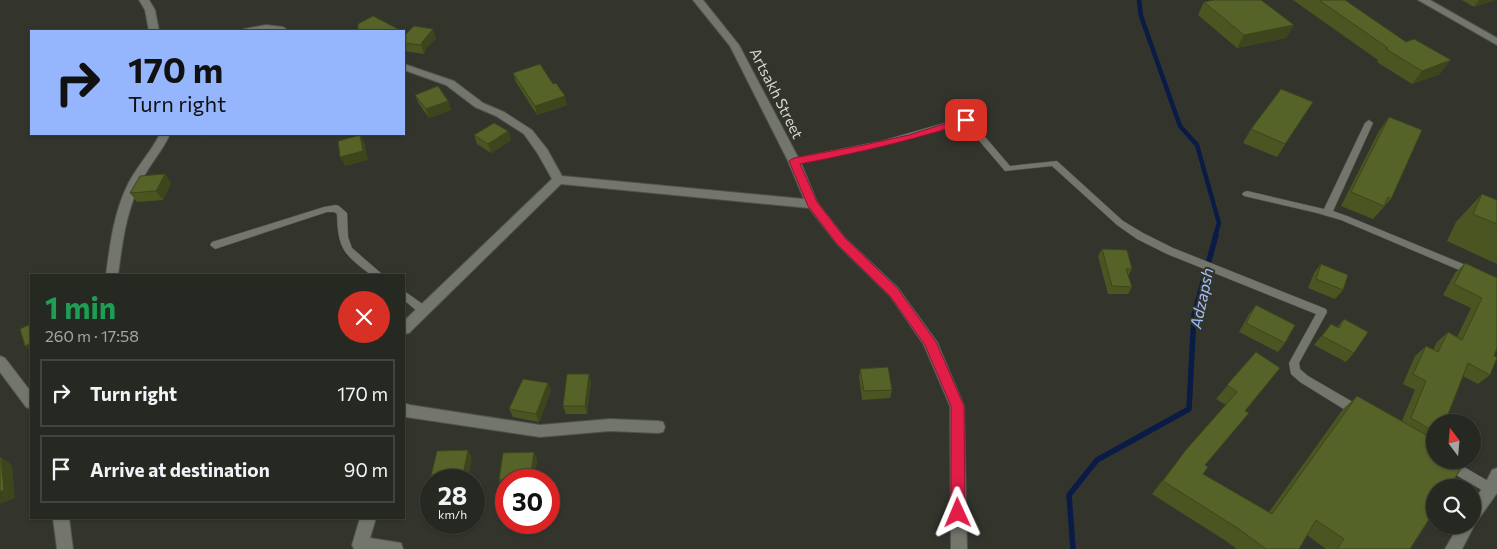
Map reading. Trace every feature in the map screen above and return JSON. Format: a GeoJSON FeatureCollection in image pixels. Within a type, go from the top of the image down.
{"type":"FeatureCollection","features":[{"type":"Feature","properties":{"kind":"street"},"geometry":{"type":"LineString","coordinates":[[144,0],[150,10],[154,30]]}},
{"type":"Feature","properties":{"kind":"street","name":"Artsakh Street"},"geometry":{"type":"LineString","coordinates":[[698,0],[734,45],[794,161],[812,204],[841,241],[894,292],[930,342],[957,406],[959,549]]}},
{"type":"Feature","properties":{"kind":"street"},"geometry":{"type":"LineString","coordinates":[[1423,0],[1497,42]]}},
{"type":"Feature","properties":{"kind":"street"},"geometry":{"type":"LineString","coordinates":[[250,30],[271,28],[280,30]]}},
{"type":"Feature","properties":{"kind":"street"},"geometry":{"type":"LineString","coordinates":[[405,68],[450,83],[479,105],[500,114],[528,132],[543,152],[558,180]]}},
{"type":"Feature","properties":{"kind":"street"},"geometry":{"type":"LineString","coordinates":[[112,274],[121,220],[139,174],[158,150],[165,135]]}},
{"type":"Feature","properties":{"kind":"street"},"geometry":{"type":"LineString","coordinates":[[405,328],[558,180],[812,204]]}},
{"type":"Feature","properties":{"kind":"street"},"geometry":{"type":"LineString","coordinates":[[0,362],[30,402]]}},
{"type":"Feature","properties":{"kind":"street"},"geometry":{"type":"LineString","coordinates":[[405,410],[540,431],[610,425],[658,427]]}},
{"type":"Feature","properties":{"kind":"street"},"geometry":{"type":"LineString","coordinates":[[1481,504],[1497,475]]}},
{"type":"Feature","properties":{"kind":"street"},"geometry":{"type":"LineString","coordinates":[[61,519],[65,549]]}},
{"type":"Feature","properties":{"kind":"street"},"geometry":{"type":"LineString","coordinates":[[368,519],[360,545],[395,549]]}},
{"type":"Feature","properties":{"kind":"street"},"geometry":{"type":"LineString","coordinates":[[1453,549],[1462,534]]}},
{"type":"Feature","properties":{"kind":"lane"},"geometry":{"type":"LineString","coordinates":[[794,161],[911,137],[966,120],[1008,169],[1054,163],[1120,223],[1147,240],[1195,262],[1322,312],[1294,363],[1295,371],[1304,379],[1369,418]]}},
{"type":"Feature","properties":{"kind":"lane"},"geometry":{"type":"LineString","coordinates":[[1327,213],[1369,123]]}},
{"type":"Feature","properties":{"kind":"lane"},"geometry":{"type":"LineString","coordinates":[[1248,194],[1327,213],[1375,230],[1497,282]]}},
{"type":"Feature","properties":{"kind":"lane"},"geometry":{"type":"LineString","coordinates":[[215,245],[327,209],[336,208],[342,213],[343,241],[347,251],[377,274]]}},
{"type":"Feature","properties":{"kind":"lane"},"geometry":{"type":"LineString","coordinates":[[405,296],[423,310]]}},
{"type":"Feature","properties":{"kind":"lane"},"geometry":{"type":"LineString","coordinates":[[1457,469],[1491,489]]}},
{"type":"Feature","properties":{"kind":"building"},"geometry":{"type":"Polygon","coordinates":[[[1214,0],[1261,0],[1294,25],[1244,35],[1204,2],[1214,0]]]}},
{"type":"Feature","properties":{"kind":"building"},"geometry":{"type":"Polygon","coordinates":[[[1319,0],[1345,0],[1406,42],[1414,39],[1451,60],[1422,71],[1386,49],[1388,48],[1319,0]]]}},
{"type":"Feature","properties":{"kind":"building"},"geometry":{"type":"Polygon","coordinates":[[[373,16],[400,30],[358,30],[358,24],[373,16]]]}},
{"type":"Feature","properties":{"kind":"building"},"geometry":{"type":"Polygon","coordinates":[[[414,26],[433,29],[421,45],[405,43],[406,34],[414,26]]]}},
{"type":"Feature","properties":{"kind":"building"},"geometry":{"type":"Polygon","coordinates":[[[540,64],[553,84],[556,83],[565,96],[535,106],[513,73],[540,64]]]}},
{"type":"Feature","properties":{"kind":"building"},"geometry":{"type":"Polygon","coordinates":[[[438,86],[448,101],[426,109],[415,95],[438,86]]]}},
{"type":"Feature","properties":{"kind":"building"},"geometry":{"type":"Polygon","coordinates":[[[1281,89],[1313,102],[1285,144],[1251,129],[1281,89]]]}},
{"type":"Feature","properties":{"kind":"building"},"geometry":{"type":"Polygon","coordinates":[[[1389,117],[1422,130],[1391,199],[1388,197],[1384,206],[1351,192],[1389,117]]]}},
{"type":"Feature","properties":{"kind":"building"},"geometry":{"type":"Polygon","coordinates":[[[494,123],[508,131],[488,144],[474,135],[494,123]]]}},
{"type":"Feature","properties":{"kind":"building"},"geometry":{"type":"Polygon","coordinates":[[[360,135],[363,151],[340,157],[338,141],[360,135]]]}},
{"type":"Feature","properties":{"kind":"building"},"geometry":{"type":"Polygon","coordinates":[[[165,174],[156,191],[130,193],[140,176],[165,174]]]}},
{"type":"Feature","properties":{"kind":"building"},"geometry":{"type":"Polygon","coordinates":[[[1482,194],[1497,200],[1497,224],[1473,214],[1482,194]]]}},
{"type":"Feature","properties":{"kind":"building"},"geometry":{"type":"Polygon","coordinates":[[[1102,249],[1127,250],[1132,269],[1126,269],[1132,287],[1112,286],[1102,249]]]}},
{"type":"Feature","properties":{"kind":"building"},"geometry":{"type":"Polygon","coordinates":[[[1465,263],[1497,278],[1497,348],[1494,356],[1497,358],[1490,375],[1468,363],[1448,414],[1426,414],[1426,427],[1411,418],[1426,381],[1413,374],[1426,346],[1438,352],[1448,332],[1462,340],[1482,298],[1454,284],[1465,263]]]}},
{"type":"Feature","properties":{"kind":"building"},"geometry":{"type":"Polygon","coordinates":[[[1321,264],[1348,275],[1343,290],[1316,279],[1321,264]]]}},
{"type":"Feature","properties":{"kind":"building"},"geometry":{"type":"Polygon","coordinates":[[[1256,305],[1295,325],[1285,343],[1246,323],[1256,305]]]}},
{"type":"Feature","properties":{"kind":"building"},"geometry":{"type":"Polygon","coordinates":[[[1344,319],[1368,332],[1354,353],[1322,336],[1331,324],[1339,328],[1344,319]]]}},
{"type":"Feature","properties":{"kind":"building"},"geometry":{"type":"Polygon","coordinates":[[[30,324],[30,344],[25,346],[20,329],[30,324]]]}},
{"type":"Feature","properties":{"kind":"building"},"geometry":{"type":"Polygon","coordinates":[[[1256,352],[1280,368],[1245,411],[1249,413],[1205,465],[1208,467],[1203,474],[1272,514],[1357,396],[1426,435],[1426,469],[1461,469],[1454,479],[1426,479],[1426,524],[1410,549],[1337,549],[1344,539],[1316,520],[1299,549],[1266,549],[1239,529],[1163,481],[1185,451],[1237,392],[1227,385],[1256,352]]]}},
{"type":"Feature","properties":{"kind":"building"},"geometry":{"type":"Polygon","coordinates":[[[888,367],[892,390],[864,391],[860,369],[888,367]]]}},
{"type":"Feature","properties":{"kind":"building"},"geometry":{"type":"Polygon","coordinates":[[[567,374],[589,374],[585,406],[563,406],[567,374]]]}},
{"type":"Feature","properties":{"kind":"building"},"geometry":{"type":"Polygon","coordinates":[[[523,379],[548,383],[536,414],[509,409],[523,379]]]}},
{"type":"Feature","properties":{"kind":"building"},"geometry":{"type":"Polygon","coordinates":[[[468,450],[464,469],[433,469],[437,451],[468,450]]]}},
{"type":"Feature","properties":{"kind":"building"},"geometry":{"type":"Polygon","coordinates":[[[534,452],[531,469],[501,469],[503,453],[534,452]]]}},
{"type":"Feature","properties":{"kind":"building"},"geometry":{"type":"Polygon","coordinates":[[[0,458],[4,490],[0,492],[0,458]]]}},
{"type":"Feature","properties":{"kind":"waterway","name":"Adzapsh"},"geometry":{"type":"LineString","coordinates":[[1139,0],[1141,16],[1180,126],[1197,145],[1219,223],[1215,236]]}},
{"type":"Feature","properties":{"kind":"waterway","name":"Adzapsh"},"geometry":{"type":"LineString","coordinates":[[1073,549],[1069,495],[1097,460],[1189,409],[1194,315],[1216,235]]}},
{"type":"Feature","properties":{"kind":"route"},"geometry":{"type":"LineString","coordinates":[[958,513],[957,406],[930,342],[894,292],[841,241],[812,204],[794,161],[864,149],[966,120]]}}]}
